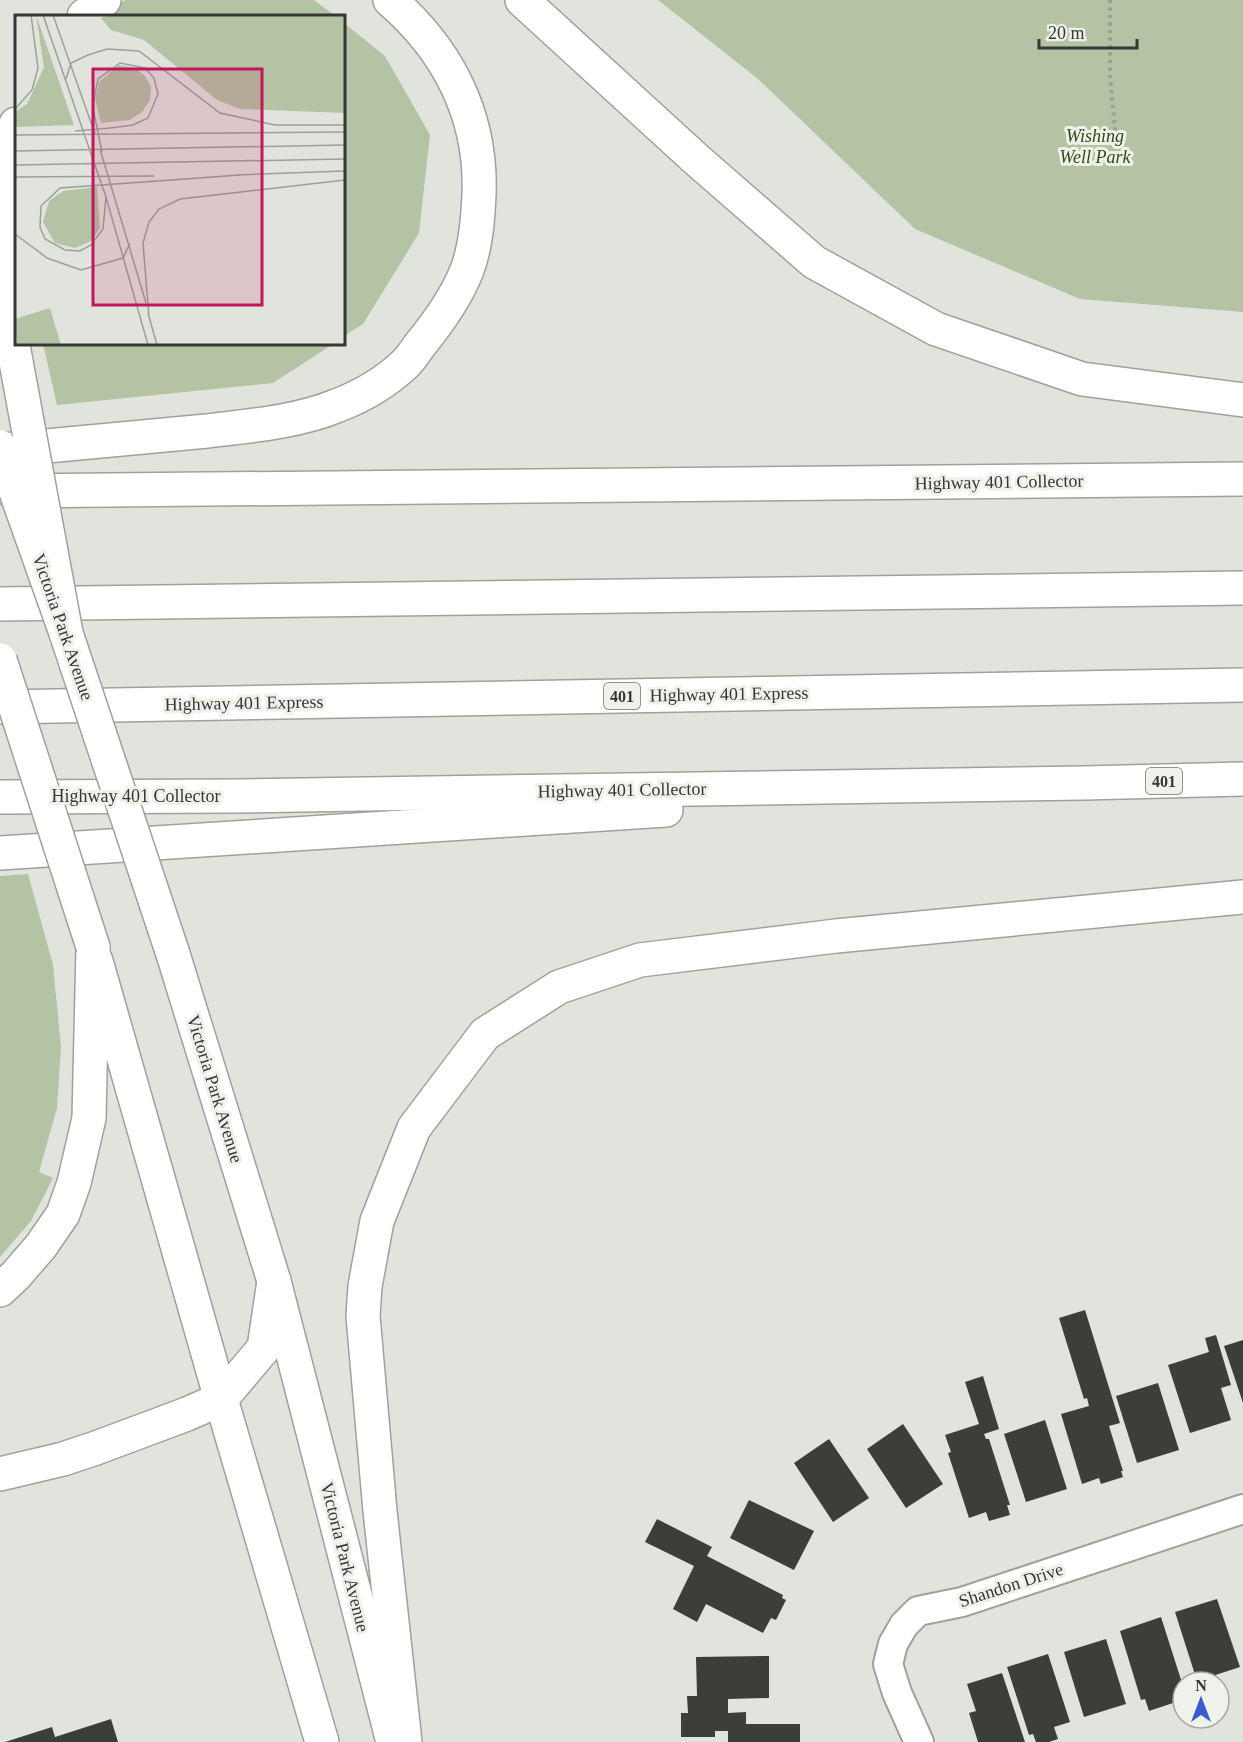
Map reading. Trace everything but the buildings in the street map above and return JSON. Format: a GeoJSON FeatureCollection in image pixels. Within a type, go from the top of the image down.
{"type":"FeatureCollection","features":[{"type":"Feature","properties":{"kind":"main road"},"geometry":{"type":"LineString","coordinates":[[85,15],[104,0]]}},
{"type":"Feature","properties":{"kind":"main road"},"geometry":{"type":"LineString","coordinates":[[0,448],[124,440],[294,418],[335,407],[372,388],[405,364],[442,318],[467,270],[478,223],[480,186],[478,150],[471,121],[453,78],[433,45],[410,17],[390,0]]}},
{"type":"Feature","properties":{"kind":"main road"},"geometry":{"type":"LineString","coordinates":[[522,0],[697,160],[814,262],[936,328],[1082,379],[1243,400]]}},
{"type":"Feature","properties":{"kind":"main road"},"geometry":{"type":"LineString","coordinates":[[15,128],[7,158],[2,203],[2,263],[10,329],[66,633]]}},
{"type":"Feature","properties":{"kind":"main road","name":"Victoria Park Avenue"},"geometry":{"type":"LineString","coordinates":[[0,448],[66,633],[173,954],[274,1281],[393,1742]]}},
{"type":"Feature","properties":{"kind":"main road","name":"Highway 401 Collector"},"geometry":{"type":"LineString","coordinates":[[0,491],[1243,479]]}},
{"type":"Feature","properties":{"kind":"main road"},"geometry":{"type":"LineString","coordinates":[[0,603],[1243,588]]}},
{"type":"Feature","properties":{"kind":"main road"},"geometry":{"type":"LineString","coordinates":[[0,660],[93,947],[220,1399],[322,1742]]}},
{"type":"Feature","properties":{"kind":"main road","name":"Highway 401 Express"},"geometry":{"type":"LineString","coordinates":[[0,707],[1243,685]]}},
{"type":"Feature","properties":{"kind":"main road","name":"Highway 401 Collector"},"geometry":{"type":"LineString","coordinates":[[0,797],[1243,779]]}},
{"type":"Feature","properties":{"kind":"main road"},"geometry":{"type":"LineString","coordinates":[[0,853],[1084,783]]}},
{"type":"Feature","properties":{"kind":"main road"},"geometry":{"type":"LineString","coordinates":[[405,1742],[379,1500],[363,1316],[365,1286],[377,1221],[414,1128],[485,1034],[559,987],[640,960],[836,936],[1243,897]]}},
{"type":"Feature","properties":{"kind":"main road"},"geometry":{"type":"LineString","coordinates":[[0,1290],[16,1275],[63,1214],[74,1183],[89,1118],[93,947]]}},
{"type":"Feature","properties":{"kind":"main road"},"geometry":{"type":"LineString","coordinates":[[0,1474],[63,1459],[96,1448],[220,1399],[264,1348],[274,1281]]}},
{"type":"Feature","properties":{"kind":"street","name":"Shandon Drive"},"geometry":{"type":"LineString","coordinates":[[919,1742],[897,1693],[888,1664],[893,1644],[904,1625],[918,1611],[962,1602],[1243,1509]]}},
{"type":"Feature","properties":{"kind":"path"},"geometry":{"type":"LineString","coordinates":[[1110,0],[1110,76],[1116,139]]}},
{"type":"Feature","properties":{"kind":"green space"},"geometry":{"type":"Polygon","coordinates":[[[126,0],[314,0],[334,15],[98,15],[101,11],[126,0]]]}},
{"type":"Feature","properties":{"kind":"green space","name":"Wishing Well Park"},"geometry":{"type":"Polygon","coordinates":[[[658,0],[1243,0],[1243,312],[1080,299],[915,229],[758,79],[658,0]]]}},
{"type":"Feature","properties":{"kind":"green space"},"geometry":{"type":"Polygon","coordinates":[[[345,24],[385,56],[430,135],[419,233],[363,324],[345,335],[345,24]]]}},
{"type":"Feature","properties":{"kind":"green space"},"geometry":{"type":"Polygon","coordinates":[[[43,345],[331,345],[273,383],[57,405],[43,345]]]}},
{"type":"Feature","properties":{"kind":"green space"},"geometry":{"type":"Polygon","coordinates":[[[28,874],[53,965],[61,1047],[57,1108],[39,1172],[53,1178],[31,1221],[0,1257],[0,876],[28,874]]]}}]}
